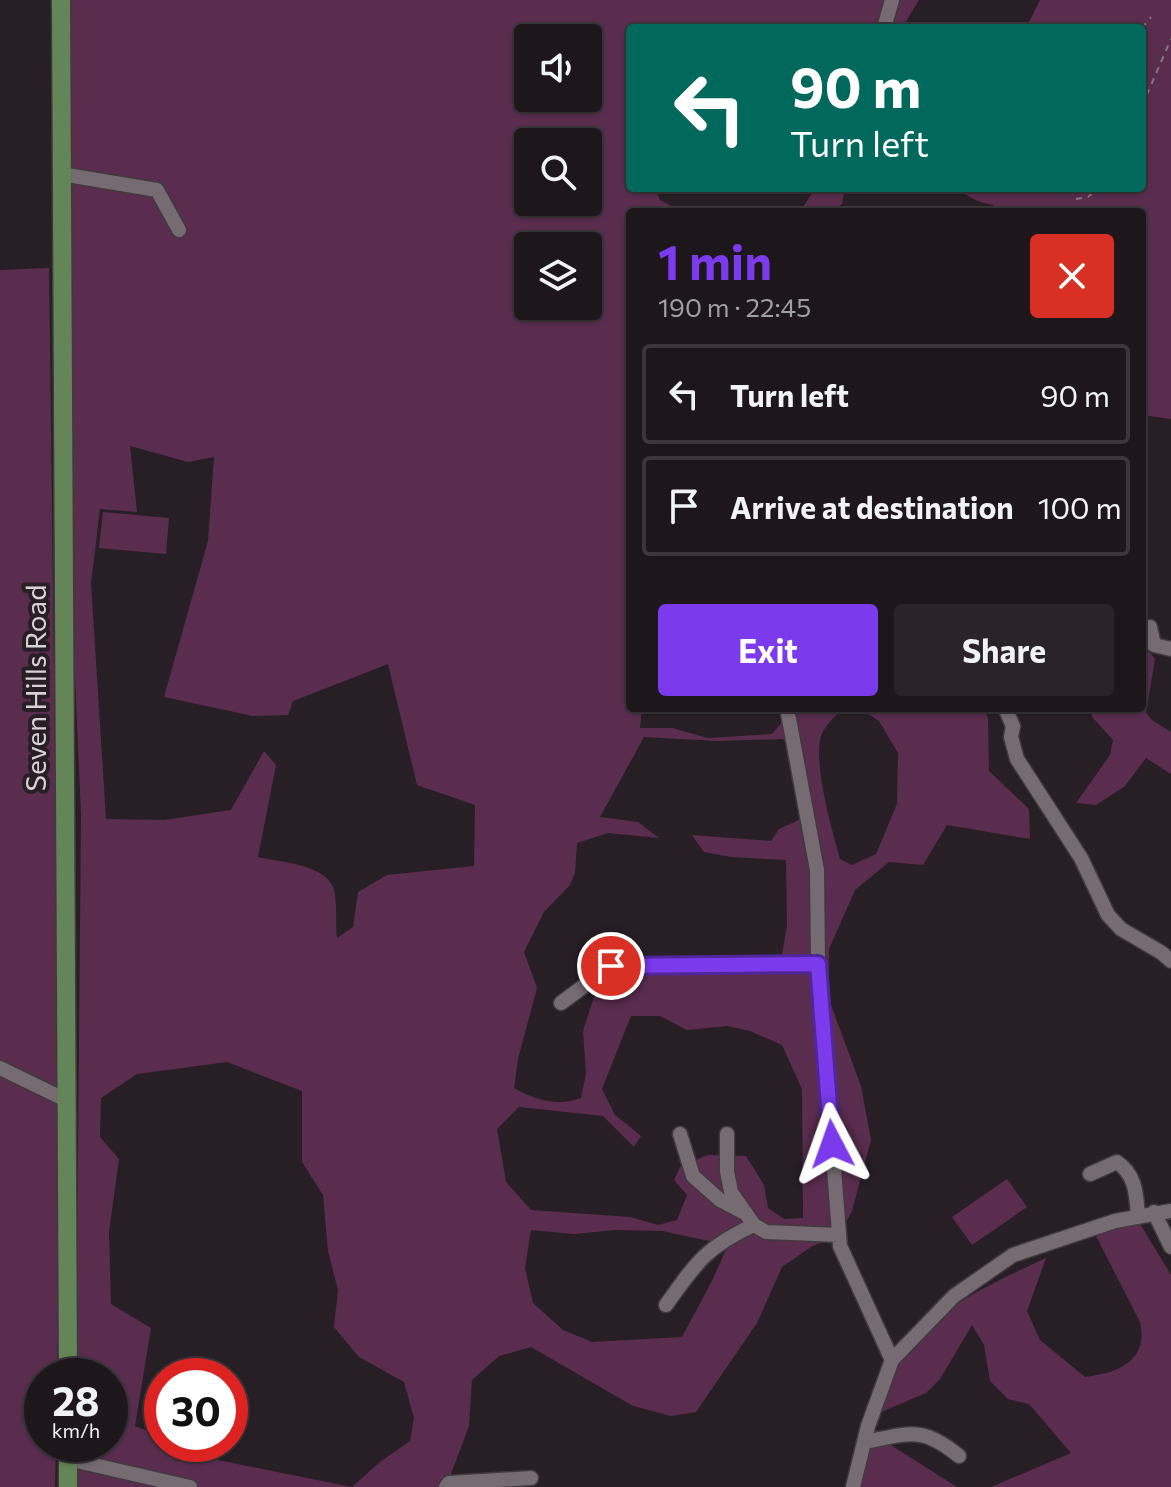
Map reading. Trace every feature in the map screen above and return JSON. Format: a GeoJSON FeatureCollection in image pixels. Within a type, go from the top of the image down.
{"type":"FeatureCollection","features":[{"type":"Feature","properties":{"kind":"main road","name":"Seven Hills Road"},"geometry":{"type":"LineString","coordinates":[[61,0],[68,1358]]}},
{"type":"Feature","properties":{"kind":"main road"},"geometry":{"type":"LineString","coordinates":[[68,1462],[68,1487]]}},
{"type":"Feature","properties":{"kind":"street"},"geometry":{"type":"LineString","coordinates":[[885,24],[892,0]]}},
{"type":"Feature","properties":{"kind":"street"},"geometry":{"type":"LineString","coordinates":[[61,174],[157,190],[179,230]]}},
{"type":"Feature","properties":{"kind":"street"},"geometry":{"type":"LineString","coordinates":[[1150,627],[1154,645],[1171,649]]}},
{"type":"Feature","properties":{"kind":"street"},"geometry":{"type":"LineString","coordinates":[[788,712],[817,870],[818,964],[840,1246],[892,1360]]}},
{"type":"Feature","properties":{"kind":"street"},"geometry":{"type":"LineString","coordinates":[[1007,712],[1013,726],[1011,737],[1017,759],[1081,858],[1115,924],[1171,961]]}},
{"type":"Feature","properties":{"kind":"street"},"geometry":{"type":"LineString","coordinates":[[561,1003],[611,966],[818,964]]}},
{"type":"Feature","properties":{"kind":"street"},"geometry":{"type":"LineString","coordinates":[[0,1068],[68,1101]]}},
{"type":"Feature","properties":{"kind":"street"},"geometry":{"type":"LineString","coordinates":[[680,1134],[693,1176],[720,1200],[766,1232],[839,1235]]}},
{"type":"Feature","properties":{"kind":"street"},"geometry":{"type":"LineString","coordinates":[[727,1134],[727,1171],[731,1192],[750,1219]]}},
{"type":"Feature","properties":{"kind":"street"},"geometry":{"type":"LineString","coordinates":[[1090,1174],[1117,1162],[1126,1168],[1132,1179],[1138,1215]]}},
{"type":"Feature","properties":{"kind":"street"},"geometry":{"type":"LineString","coordinates":[[853,1487],[864,1442],[892,1360],[940,1309],[994,1266],[1037,1246],[1138,1215],[1171,1211]]}},
{"type":"Feature","properties":{"kind":"street"},"geometry":{"type":"LineString","coordinates":[[1154,1212],[1171,1247]]}},
{"type":"Feature","properties":{"kind":"street"},"geometry":{"type":"LineString","coordinates":[[666,1305],[697,1262],[750,1219]]}},
{"type":"Feature","properties":{"kind":"street"},"geometry":{"type":"LineString","coordinates":[[864,1442],[929,1435],[959,1456]]}},
{"type":"Feature","properties":{"kind":"street"},"geometry":{"type":"LineString","coordinates":[[103,1462],[190,1487]]}},
{"type":"Feature","properties":{"kind":"street"},"geometry":{"type":"LineString","coordinates":[[446,1487],[449,1483],[531,1478]]}},
{"type":"Feature","properties":{"kind":"path"},"geometry":{"type":"LineString","coordinates":[[1145,24],[1151,17]]}},
{"type":"Feature","properties":{"kind":"path"},"geometry":{"type":"LineString","coordinates":[[1146,97],[1171,39]]}},
{"type":"Feature","properties":{"kind":"path"},"geometry":{"type":"LineString","coordinates":[[1076,199],[1088,197],[1094,192]]}},
{"type":"Feature","properties":{"kind":"shaded area"},"geometry":{"type":"Polygon","coordinates":[[[68,0],[919,0],[904,24],[626,24],[626,192],[657,192],[660,200],[675,208],[626,208],[626,712],[642,712],[640,728],[672,728],[708,738],[772,734],[788,712],[840,712],[821,736],[819,763],[840,859],[852,865],[876,854],[897,804],[898,753],[879,721],[865,712],[986,712],[989,771],[1029,809],[1030,839],[947,825],[923,865],[889,862],[855,890],[829,949],[828,997],[861,1086],[871,1140],[852,1211],[839,1235],[811,1247],[782,1267],[757,1323],[696,1412],[671,1416],[633,1406],[531,1347],[499,1356],[472,1380],[469,1426],[446,1487],[352,1487],[76,1487],[76,1462],[128,1462],[128,1358],[76,1358],[81,815],[71,585],[68,0]],[[130,446],[137,512],[100,509],[91,583],[106,819],[164,820],[231,810],[264,751],[276,765],[258,857],[300,865],[328,879],[335,893],[337,938],[353,927],[358,892],[387,875],[474,866],[475,805],[417,785],[388,664],[293,701],[288,715],[253,716],[164,697],[208,541],[214,457],[188,462],[130,446]],[[644,737],[600,817],[638,822],[659,838],[608,833],[577,843],[575,873],[570,885],[544,912],[524,952],[537,988],[518,1059],[514,1088],[547,1101],[564,1102],[581,1098],[586,1073],[583,1031],[594,997],[627,970],[766,966],[782,955],[787,925],[786,860],[704,852],[692,835],[771,841],[779,829],[808,816],[795,755],[783,739],[717,741],[644,737]],[[631,1016],[602,1089],[615,1115],[641,1136],[634,1147],[603,1116],[519,1107],[497,1129],[506,1182],[531,1210],[630,1217],[658,1225],[677,1220],[687,1195],[674,1180],[680,1167],[707,1155],[746,1156],[764,1185],[768,1208],[784,1219],[803,1218],[802,1089],[782,1045],[750,1031],[727,1026],[687,1030],[660,1016],[631,1016]],[[227,1062],[137,1074],[101,1098],[100,1137],[119,1159],[109,1232],[111,1304],[151,1328],[135,1426],[144,1430],[144,1462],[228,1462],[352,1487],[410,1441],[414,1418],[404,1382],[359,1357],[334,1327],[338,1290],[328,1251],[323,1195],[302,1162],[302,1091],[227,1062]],[[531,1230],[525,1268],[533,1303],[563,1330],[592,1342],[682,1337],[728,1245],[662,1231],[615,1230],[574,1234],[531,1230]]]}},
{"type":"Feature","properties":{"kind":"shaded area"},"geometry":{"type":"Polygon","coordinates":[[[1040,0],[1171,0],[1171,419],[1146,416],[1146,208],[993,208],[993,205],[963,192],[1146,192],[1146,24],[1028,24],[1040,0]]]}},
{"type":"Feature","properties":{"kind":"shaded area"},"geometry":{"type":"Polygon","coordinates":[[[812,192],[844,192],[842,204],[837,208],[802,208],[812,192]]]}},
{"type":"Feature","properties":{"kind":"shaded area"},"geometry":{"type":"Polygon","coordinates":[[[49,268],[60,1157],[57,1358],[24,1358],[24,1462],[56,1462],[55,1487],[0,1487],[0,270],[49,268]]]}},
{"type":"Feature","properties":{"kind":"shaded area"},"geometry":{"type":"Polygon","coordinates":[[[103,512],[169,518],[166,554],[99,548],[103,512]]]}},
{"type":"Feature","properties":{"kind":"shaded area"},"geometry":{"type":"Polygon","coordinates":[[[1146,648],[1155,659],[1146,713],[1171,732],[1171,774],[1146,758],[1125,786],[1096,805],[1076,803],[1110,755],[1113,740],[1091,712],[1146,712],[1146,648]]]}},
{"type":"Feature","properties":{"kind":"shaded area"},"geometry":{"type":"Polygon","coordinates":[[[1007,1179],[1027,1207],[972,1245],[952,1217],[1007,1179]]]}},
{"type":"Feature","properties":{"kind":"shaded area"},"geometry":{"type":"Polygon","coordinates":[[[1139,1222],[1171,1275],[1171,1487],[991,1487],[1071,1453],[1029,1404],[1008,1399],[990,1381],[984,1345],[972,1325],[940,1379],[926,1393],[881,1412],[890,1380],[906,1353],[939,1318],[979,1291],[1046,1258],[1027,1311],[1040,1340],[1085,1377],[1109,1372],[1128,1363],[1140,1346],[1140,1322],[1095,1234],[1139,1222]]]}},
{"type":"Feature","properties":{"kind":"shaded area"},"geometry":{"type":"Polygon","coordinates":[[[872,1433],[957,1487],[861,1487],[872,1433]]]}},
{"type":"Feature","properties":{"kind":"route"},"geometry":{"type":"LineString","coordinates":[[611,966],[818,964],[832,1144]]}}]}
